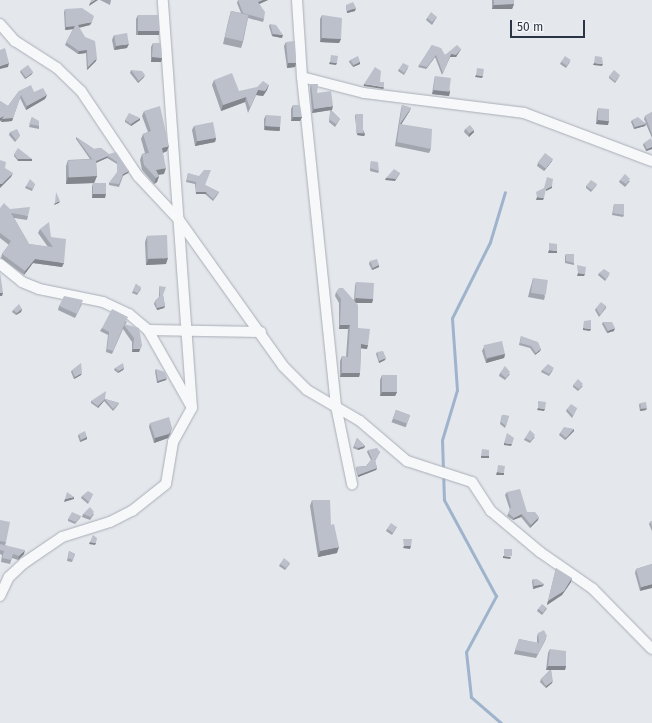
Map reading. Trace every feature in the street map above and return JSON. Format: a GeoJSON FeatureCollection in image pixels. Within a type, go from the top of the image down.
{"type":"FeatureCollection","features":[{"type":"Feature","properties":{"kind":"street"},"geometry":{"type":"LineString","coordinates":[[0,596],[10,577],[24,563],[62,537],[121,517],[166,484],[173,442],[192,408],[163,0]]}},
{"type":"Feature","properties":{"kind":"street"},"geometry":{"type":"LineString","coordinates":[[297,0],[302,77],[336,406],[352,484]]}},
{"type":"Feature","properties":{"kind":"street"},"geometry":{"type":"LineString","coordinates":[[0,24],[15,41],[57,68],[81,91],[138,176],[179,220],[261,332],[283,366],[307,390],[336,406],[407,461],[472,482],[491,511],[540,552],[593,588],[652,649]]}},
{"type":"Feature","properties":{"kind":"street"},"geometry":{"type":"LineString","coordinates":[[302,77],[364,92],[524,113],[652,161]]}},
{"type":"Feature","properties":{"kind":"street"},"geometry":{"type":"LineString","coordinates":[[0,264],[22,282],[39,288],[103,302],[129,314],[148,330],[192,408]]}},
{"type":"Feature","properties":{"kind":"street"},"geometry":{"type":"LineString","coordinates":[[148,330],[261,332]]}},
{"type":"Feature","properties":{"kind":"building"},"geometry":{"type":"Polygon","coordinates":[[[238,0],[263,0],[258,2],[265,12],[264,19],[243,13],[238,0]]]}},
{"type":"Feature","properties":{"kind":"building"},"geometry":{"type":"Polygon","coordinates":[[[494,0],[514,0],[514,4],[494,5],[494,0]]]}},
{"type":"Feature","properties":{"kind":"building"},"geometry":{"type":"Polygon","coordinates":[[[353,2],[356,8],[347,11],[346,5],[353,2]]]}},
{"type":"Feature","properties":{"kind":"building"},"geometry":{"type":"Polygon","coordinates":[[[82,8],[94,16],[92,22],[78,25],[85,37],[95,41],[97,58],[88,67],[87,50],[79,51],[66,42],[75,26],[66,27],[65,9],[82,8]]]}},
{"type":"Feature","properties":{"kind":"building"},"geometry":{"type":"Polygon","coordinates":[[[231,11],[249,15],[242,41],[225,37],[231,11]]]}},
{"type":"Feature","properties":{"kind":"building"},"geometry":{"type":"Polygon","coordinates":[[[431,12],[437,17],[432,22],[427,18],[431,12]]]}},
{"type":"Feature","properties":{"kind":"building"},"geometry":{"type":"Polygon","coordinates":[[[138,15],[159,15],[159,31],[138,31],[138,15]]]}},
{"type":"Feature","properties":{"kind":"building"},"geometry":{"type":"Polygon","coordinates":[[[322,15],[342,18],[341,39],[322,38],[322,15]]]}},
{"type":"Feature","properties":{"kind":"building"},"geometry":{"type":"Polygon","coordinates":[[[270,24],[276,25],[283,35],[273,34],[270,24]]]}},
{"type":"Feature","properties":{"kind":"building"},"geometry":{"type":"Polygon","coordinates":[[[127,33],[129,44],[116,46],[114,35],[127,33]]]}},
{"type":"Feature","properties":{"kind":"building"},"geometry":{"type":"Polygon","coordinates":[[[295,41],[296,63],[288,63],[286,42],[295,41]]]}},
{"type":"Feature","properties":{"kind":"building"},"geometry":{"type":"Polygon","coordinates":[[[153,43],[161,43],[162,58],[152,57],[153,43]]]}},
{"type":"Feature","properties":{"kind":"building"},"geometry":{"type":"Polygon","coordinates":[[[432,45],[441,48],[445,55],[457,45],[461,49],[456,55],[451,54],[443,73],[436,55],[427,67],[419,65],[432,45]]]}},
{"type":"Feature","properties":{"kind":"building"},"geometry":{"type":"Polygon","coordinates":[[[5,48],[9,63],[0,66],[0,50],[5,48]]]}},
{"type":"Feature","properties":{"kind":"building"},"geometry":{"type":"Polygon","coordinates":[[[331,55],[338,56],[337,63],[330,62],[331,55]]]}},
{"type":"Feature","properties":{"kind":"building"},"geometry":{"type":"Polygon","coordinates":[[[358,56],[360,62],[354,65],[350,60],[358,56]]]}},
{"type":"Feature","properties":{"kind":"building"},"geometry":{"type":"Polygon","coordinates":[[[565,56],[571,60],[567,66],[561,62],[565,56]]]}},
{"type":"Feature","properties":{"kind":"building"},"geometry":{"type":"Polygon","coordinates":[[[595,56],[602,57],[603,64],[594,63],[595,56]]]}},
{"type":"Feature","properties":{"kind":"building"},"geometry":{"type":"Polygon","coordinates":[[[403,63],[409,66],[404,73],[399,69],[403,63]]]}},
{"type":"Feature","properties":{"kind":"building"},"geometry":{"type":"Polygon","coordinates":[[[28,65],[33,72],[26,78],[21,70],[28,65]]]}},
{"type":"Feature","properties":{"kind":"building"},"geometry":{"type":"Polygon","coordinates":[[[375,67],[381,71],[380,82],[384,82],[384,87],[364,84],[375,67]]]}},
{"type":"Feature","properties":{"kind":"building"},"geometry":{"type":"Polygon","coordinates":[[[477,68],[484,69],[483,76],[476,75],[477,68]]]}},
{"type":"Feature","properties":{"kind":"building"},"geometry":{"type":"Polygon","coordinates":[[[131,70],[142,71],[145,75],[139,81],[131,70]]]}},
{"type":"Feature","properties":{"kind":"building"},"geometry":{"type":"Polygon","coordinates":[[[614,70],[620,75],[615,81],[609,76],[614,70]]]}},
{"type":"Feature","properties":{"kind":"building"},"geometry":{"type":"Polygon","coordinates":[[[232,73],[239,91],[257,87],[263,81],[269,85],[265,91],[258,90],[250,108],[246,97],[223,105],[214,80],[232,73]]]}},
{"type":"Feature","properties":{"kind":"building"},"geometry":{"type":"Polygon","coordinates":[[[435,76],[451,78],[449,92],[433,90],[435,76]]]}},
{"type":"Feature","properties":{"kind":"building"},"geometry":{"type":"Polygon","coordinates":[[[311,84],[318,84],[317,93],[331,91],[333,106],[314,109],[311,84]]]}},
{"type":"Feature","properties":{"kind":"building"},"geometry":{"type":"Polygon","coordinates":[[[31,85],[34,92],[43,88],[47,95],[27,106],[21,95],[13,118],[2,119],[4,116],[0,118],[0,101],[8,106],[19,91],[31,85]]]}},
{"type":"Feature","properties":{"kind":"building"},"geometry":{"type":"Polygon","coordinates":[[[293,105],[300,105],[302,117],[293,117],[293,105]]]}},
{"type":"Feature","properties":{"kind":"building"},"geometry":{"type":"Polygon","coordinates":[[[402,105],[411,108],[400,124],[432,129],[431,149],[397,142],[402,105]]]}},
{"type":"Feature","properties":{"kind":"building"},"geometry":{"type":"Polygon","coordinates":[[[160,106],[169,146],[162,148],[166,168],[156,170],[159,176],[156,178],[144,165],[142,154],[149,153],[143,134],[151,131],[144,111],[160,106]]]}},
{"type":"Feature","properties":{"kind":"building"},"geometry":{"type":"Polygon","coordinates":[[[598,108],[609,109],[609,121],[598,120],[598,108]]]}},
{"type":"Feature","properties":{"kind":"building"},"geometry":{"type":"Polygon","coordinates":[[[330,110],[340,119],[336,124],[330,120],[330,110]]]}},
{"type":"Feature","properties":{"kind":"building"},"geometry":{"type":"Polygon","coordinates":[[[652,112],[652,134],[645,116],[652,112]]]}},
{"type":"Feature","properties":{"kind":"building"},"geometry":{"type":"Polygon","coordinates":[[[129,113],[140,118],[131,124],[125,120],[129,113]]]}},
{"type":"Feature","properties":{"kind":"building"},"geometry":{"type":"Polygon","coordinates":[[[356,114],[363,114],[363,133],[356,133],[356,114]]]}},
{"type":"Feature","properties":{"kind":"building"},"geometry":{"type":"Polygon","coordinates":[[[266,115],[281,116],[280,127],[265,126],[266,115]]]}},
{"type":"Feature","properties":{"kind":"building"},"geometry":{"type":"Polygon","coordinates":[[[32,117],[39,121],[39,126],[29,124],[32,117]]]}},
{"type":"Feature","properties":{"kind":"building"},"geometry":{"type":"Polygon","coordinates":[[[638,117],[646,124],[635,127],[632,120],[638,117]]]}},
{"type":"Feature","properties":{"kind":"building"},"geometry":{"type":"Polygon","coordinates":[[[213,122],[216,138],[197,141],[194,126],[213,122]]]}},
{"type":"Feature","properties":{"kind":"building"},"geometry":{"type":"Polygon","coordinates":[[[470,125],[474,130],[469,133],[465,129],[470,125]]]}},
{"type":"Feature","properties":{"kind":"building"},"geometry":{"type":"Polygon","coordinates":[[[17,129],[20,135],[16,140],[10,132],[17,129]]]}},
{"type":"Feature","properties":{"kind":"building"},"geometry":{"type":"Polygon","coordinates":[[[76,137],[94,149],[101,148],[109,154],[116,152],[129,171],[123,174],[119,184],[109,183],[117,172],[117,162],[108,156],[96,161],[96,159],[92,159],[76,137]]]}},
{"type":"Feature","properties":{"kind":"building"},"geometry":{"type":"Polygon","coordinates":[[[651,138],[652,147],[647,149],[644,143],[651,138]]]}},
{"type":"Feature","properties":{"kind":"building"},"geometry":{"type":"Polygon","coordinates":[[[18,148],[32,159],[18,159],[14,154],[18,148]]]}},
{"type":"Feature","properties":{"kind":"building"},"geometry":{"type":"Polygon","coordinates":[[[545,153],[553,159],[546,169],[538,163],[545,153]]]}},
{"type":"Feature","properties":{"kind":"building"},"geometry":{"type":"Polygon","coordinates":[[[96,159],[97,176],[69,177],[68,160],[96,159]]]}},
{"type":"Feature","properties":{"kind":"building"},"geometry":{"type":"Polygon","coordinates":[[[0,160],[6,162],[5,168],[13,173],[2,184],[0,184],[0,160]]]}},
{"type":"Feature","properties":{"kind":"building"},"geometry":{"type":"Polygon","coordinates":[[[371,161],[378,162],[379,171],[370,168],[371,161]]]}},
{"type":"Feature","properties":{"kind":"building"},"geometry":{"type":"Polygon","coordinates":[[[394,169],[400,173],[396,179],[386,178],[394,169]]]}},
{"type":"Feature","properties":{"kind":"building"},"geometry":{"type":"Polygon","coordinates":[[[204,170],[211,170],[205,185],[219,192],[213,199],[206,192],[196,192],[196,182],[187,180],[188,173],[199,176],[204,170]]]}},
{"type":"Feature","properties":{"kind":"building"},"geometry":{"type":"Polygon","coordinates":[[[625,174],[630,179],[626,184],[620,180],[625,174]]]}},
{"type":"Feature","properties":{"kind":"building"},"geometry":{"type":"Polygon","coordinates":[[[547,177],[553,179],[552,186],[546,189],[544,198],[537,197],[536,192],[544,188],[547,177]]]}},
{"type":"Feature","properties":{"kind":"building"},"geometry":{"type":"Polygon","coordinates":[[[30,179],[35,184],[33,189],[26,186],[30,179]]]}},
{"type":"Feature","properties":{"kind":"building"},"geometry":{"type":"Polygon","coordinates":[[[591,180],[597,184],[592,190],[586,186],[591,180]]]}},
{"type":"Feature","properties":{"kind":"building"},"geometry":{"type":"Polygon","coordinates":[[[93,183],[106,183],[106,194],[93,194],[93,183]]]}},
{"type":"Feature","properties":{"kind":"building"},"geometry":{"type":"Polygon","coordinates":[[[56,192],[60,201],[55,203],[56,192]]]}},
{"type":"Feature","properties":{"kind":"building"},"geometry":{"type":"Polygon","coordinates":[[[4,203],[10,209],[30,207],[28,216],[11,213],[29,244],[53,247],[40,229],[49,222],[51,237],[66,239],[64,263],[35,259],[25,271],[2,254],[11,241],[0,233],[0,208],[4,203]]]}},
{"type":"Feature","properties":{"kind":"building"},"geometry":{"type":"Polygon","coordinates":[[[614,204],[624,204],[624,215],[613,213],[614,204]]]}},
{"type":"Feature","properties":{"kind":"building"},"geometry":{"type":"Polygon","coordinates":[[[167,235],[168,258],[148,259],[147,236],[167,235]]]}},
{"type":"Feature","properties":{"kind":"building"},"geometry":{"type":"Polygon","coordinates":[[[549,243],[557,244],[557,251],[549,250],[549,243]]]}},
{"type":"Feature","properties":{"kind":"building"},"geometry":{"type":"Polygon","coordinates":[[[566,254],[574,254],[574,263],[566,261],[566,254]]]}},
{"type":"Feature","properties":{"kind":"building"},"geometry":{"type":"Polygon","coordinates":[[[377,259],[379,265],[373,268],[370,261],[377,259]]]}},
{"type":"Feature","properties":{"kind":"building"},"geometry":{"type":"Polygon","coordinates":[[[577,265],[586,267],[585,274],[578,273],[577,265]]]}},
{"type":"Feature","properties":{"kind":"building"},"geometry":{"type":"Polygon","coordinates":[[[604,269],[610,273],[606,279],[599,273],[604,269]]]}},
{"type":"Feature","properties":{"kind":"building"},"geometry":{"type":"Polygon","coordinates":[[[0,272],[3,293],[0,293],[0,272]]]}},
{"type":"Feature","properties":{"kind":"building"},"geometry":{"type":"Polygon","coordinates":[[[533,278],[548,280],[546,295],[531,293],[533,278]]]}},
{"type":"Feature","properties":{"kind":"building"},"geometry":{"type":"Polygon","coordinates":[[[356,282],[374,283],[373,299],[355,298],[356,282]]]}},
{"type":"Feature","properties":{"kind":"building"},"geometry":{"type":"Polygon","coordinates":[[[136,284],[141,287],[138,293],[133,291],[136,284]]]}},
{"type":"Feature","properties":{"kind":"building"},"geometry":{"type":"Polygon","coordinates":[[[159,286],[166,287],[163,295],[165,306],[157,308],[155,301],[160,296],[159,286]]]}},
{"type":"Feature","properties":{"kind":"building"},"geometry":{"type":"Polygon","coordinates":[[[339,288],[343,288],[358,305],[358,328],[370,329],[368,345],[361,344],[360,373],[342,373],[342,356],[348,357],[350,325],[340,325],[341,299],[336,292],[339,288]]]}},
{"type":"Feature","properties":{"kind":"building"},"geometry":{"type":"Polygon","coordinates":[[[64,296],[83,300],[77,314],[59,306],[64,296]]]}},
{"type":"Feature","properties":{"kind":"building"},"geometry":{"type":"Polygon","coordinates":[[[601,302],[606,306],[600,315],[596,308],[601,302]]]}},
{"type":"Feature","properties":{"kind":"building"},"geometry":{"type":"Polygon","coordinates":[[[19,304],[22,309],[17,313],[13,310],[19,304]]]}},
{"type":"Feature","properties":{"kind":"building"},"geometry":{"type":"Polygon","coordinates":[[[112,309],[128,317],[124,324],[139,328],[142,345],[140,349],[133,349],[134,338],[124,325],[113,351],[107,349],[109,332],[102,328],[112,309]]]}},
{"type":"Feature","properties":{"kind":"building"},"geometry":{"type":"Polygon","coordinates":[[[591,320],[591,329],[583,328],[584,321],[591,320]]]}},
{"type":"Feature","properties":{"kind":"building"},"geometry":{"type":"Polygon","coordinates":[[[603,322],[612,322],[615,328],[608,331],[603,322]]]}},
{"type":"Feature","properties":{"kind":"building"},"geometry":{"type":"Polygon","coordinates":[[[521,336],[538,342],[541,349],[536,353],[531,346],[520,343],[521,336]]]}},
{"type":"Feature","properties":{"kind":"building"},"geometry":{"type":"Polygon","coordinates":[[[502,341],[505,354],[486,358],[483,345],[502,341]]]}},
{"type":"Feature","properties":{"kind":"building"},"geometry":{"type":"Polygon","coordinates":[[[383,351],[386,358],[379,361],[377,352],[383,351]]]}},
{"type":"Feature","properties":{"kind":"building"},"geometry":{"type":"Polygon","coordinates":[[[81,363],[82,373],[75,377],[72,370],[81,363]]]}},
{"type":"Feature","properties":{"kind":"building"},"geometry":{"type":"Polygon","coordinates":[[[123,363],[124,368],[119,371],[115,368],[123,363]]]}},
{"type":"Feature","properties":{"kind":"building"},"geometry":{"type":"Polygon","coordinates":[[[548,364],[554,368],[549,374],[542,370],[548,364]]]}},
{"type":"Feature","properties":{"kind":"building"},"geometry":{"type":"Polygon","coordinates":[[[505,366],[510,372],[506,378],[500,373],[505,366]]]}},
{"type":"Feature","properties":{"kind":"building"},"geometry":{"type":"Polygon","coordinates":[[[156,369],[165,372],[167,378],[158,381],[156,369]]]}},
{"type":"Feature","properties":{"kind":"building"},"geometry":{"type":"Polygon","coordinates":[[[382,375],[397,375],[397,392],[382,392],[382,375]]]}},
{"type":"Feature","properties":{"kind":"building"},"geometry":{"type":"Polygon","coordinates":[[[578,379],[583,384],[579,389],[573,385],[578,379]]]}},
{"type":"Feature","properties":{"kind":"building"},"geometry":{"type":"Polygon","coordinates":[[[106,391],[105,399],[98,406],[91,401],[106,391]]]}},
{"type":"Feature","properties":{"kind":"building"},"geometry":{"type":"Polygon","coordinates":[[[105,399],[119,403],[113,409],[105,399]]]}},
{"type":"Feature","properties":{"kind":"building"},"geometry":{"type":"Polygon","coordinates":[[[538,401],[546,402],[545,409],[538,408],[538,401]]]}},
{"type":"Feature","properties":{"kind":"building"},"geometry":{"type":"Polygon","coordinates":[[[646,402],[647,408],[641,409],[640,403],[646,402]]]}},
{"type":"Feature","properties":{"kind":"building"},"geometry":{"type":"Polygon","coordinates":[[[571,404],[577,408],[573,416],[567,409],[571,404]]]}},
{"type":"Feature","properties":{"kind":"building"},"geometry":{"type":"Polygon","coordinates":[[[396,410],[410,415],[407,424],[393,418],[396,410]]]}},
{"type":"Feature","properties":{"kind":"building"},"geometry":{"type":"Polygon","coordinates":[[[502,415],[509,416],[506,426],[501,422],[502,415]]]}},
{"type":"Feature","properties":{"kind":"building"},"geometry":{"type":"Polygon","coordinates":[[[169,417],[172,428],[169,434],[155,438],[150,423],[169,417]]]}},
{"type":"Feature","properties":{"kind":"building"},"geometry":{"type":"Polygon","coordinates":[[[564,427],[574,429],[566,438],[560,433],[564,427]]]}},
{"type":"Feature","properties":{"kind":"building"},"geometry":{"type":"Polygon","coordinates":[[[530,430],[535,435],[531,441],[525,438],[530,430]]]}},
{"type":"Feature","properties":{"kind":"building"},"geometry":{"type":"Polygon","coordinates":[[[85,431],[87,437],[81,440],[79,434],[85,431]]]}},
{"type":"Feature","properties":{"kind":"building"},"geometry":{"type":"Polygon","coordinates":[[[507,433],[514,438],[512,444],[504,443],[507,433]]]}},
{"type":"Feature","properties":{"kind":"building"},"geometry":{"type":"Polygon","coordinates":[[[357,438],[365,446],[358,448],[354,446],[357,438]]]}},
{"type":"Feature","properties":{"kind":"building"},"geometry":{"type":"Polygon","coordinates":[[[377,448],[380,452],[375,460],[377,468],[358,475],[356,467],[366,466],[372,459],[368,450],[377,448]]]}},
{"type":"Feature","properties":{"kind":"building"},"geometry":{"type":"Polygon","coordinates":[[[482,449],[489,450],[489,456],[481,456],[482,449]]]}},
{"type":"Feature","properties":{"kind":"building"},"geometry":{"type":"Polygon","coordinates":[[[498,465],[505,466],[504,473],[497,472],[498,465]]]}},
{"type":"Feature","properties":{"kind":"building"},"geometry":{"type":"Polygon","coordinates":[[[520,489],[527,512],[535,512],[539,517],[531,525],[522,514],[514,518],[508,513],[511,507],[507,492],[520,489]]]}},
{"type":"Feature","properties":{"kind":"building"},"geometry":{"type":"Polygon","coordinates":[[[88,491],[93,494],[89,502],[82,496],[88,491]]]}},
{"type":"Feature","properties":{"kind":"building"},"geometry":{"type":"Polygon","coordinates":[[[67,492],[74,497],[65,499],[67,492]]]}},
{"type":"Feature","properties":{"kind":"building"},"geometry":{"type":"Polygon","coordinates":[[[312,500],[330,500],[331,525],[334,524],[339,547],[320,551],[312,500]]]}},
{"type":"Feature","properties":{"kind":"building"},"geometry":{"type":"Polygon","coordinates":[[[90,507],[94,512],[91,517],[83,514],[90,507]]]}},
{"type":"Feature","properties":{"kind":"building"},"geometry":{"type":"Polygon","coordinates":[[[72,512],[81,516],[76,522],[68,519],[72,512]]]}},
{"type":"Feature","properties":{"kind":"building"},"geometry":{"type":"Polygon","coordinates":[[[0,520],[10,522],[6,542],[0,541],[0,520]]]}},
{"type":"Feature","properties":{"kind":"building"},"geometry":{"type":"Polygon","coordinates":[[[391,523],[397,527],[393,533],[387,529],[391,523]]]}},
{"type":"Feature","properties":{"kind":"building"},"geometry":{"type":"Polygon","coordinates":[[[93,535],[97,538],[96,543],[90,542],[93,535]]]}},
{"type":"Feature","properties":{"kind":"building"},"geometry":{"type":"Polygon","coordinates":[[[403,539],[412,539],[411,546],[404,546],[403,539]]]}},
{"type":"Feature","properties":{"kind":"building"},"geometry":{"type":"Polygon","coordinates":[[[0,544],[25,550],[19,556],[13,554],[11,560],[2,558],[4,551],[0,550],[0,544]]]}},
{"type":"Feature","properties":{"kind":"building"},"geometry":{"type":"Polygon","coordinates":[[[504,549],[512,549],[512,556],[504,556],[504,549]]]}},
{"type":"Feature","properties":{"kind":"building"},"geometry":{"type":"Polygon","coordinates":[[[69,551],[75,554],[73,560],[68,558],[69,551]]]}},
{"type":"Feature","properties":{"kind":"building"},"geometry":{"type":"Polygon","coordinates":[[[284,558],[290,563],[286,568],[280,564],[284,558]]]}},
{"type":"Feature","properties":{"kind":"building"},"geometry":{"type":"Polygon","coordinates":[[[652,564],[652,584],[641,587],[636,569],[652,564]]]}},
{"type":"Feature","properties":{"kind":"building"},"geometry":{"type":"Polygon","coordinates":[[[556,568],[572,578],[564,591],[548,601],[556,568]]]}},
{"type":"Feature","properties":{"kind":"building"},"geometry":{"type":"Polygon","coordinates":[[[533,579],[537,579],[544,584],[534,586],[533,579]]]}},
{"type":"Feature","properties":{"kind":"building"},"geometry":{"type":"Polygon","coordinates":[[[542,604],[547,608],[543,612],[538,609],[542,604]]]}},
{"type":"Feature","properties":{"kind":"building"},"geometry":{"type":"Polygon","coordinates":[[[544,630],[547,636],[538,654],[515,650],[519,639],[539,643],[538,633],[544,630]]]}},
{"type":"Feature","properties":{"kind":"building"},"geometry":{"type":"Polygon","coordinates":[[[550,649],[566,651],[566,666],[548,666],[550,649]]]}},
{"type":"Feature","properties":{"kind":"building"},"geometry":{"type":"Polygon","coordinates":[[[551,670],[553,681],[546,686],[541,679],[551,670]]]}},
{"type":"Feature","properties":{"kind":"waterway"},"geometry":{"type":"LineString","coordinates":[[501,723],[471,697],[466,652],[496,596],[444,500],[442,440],[457,390],[452,318],[490,242],[505,192]]}}]}
